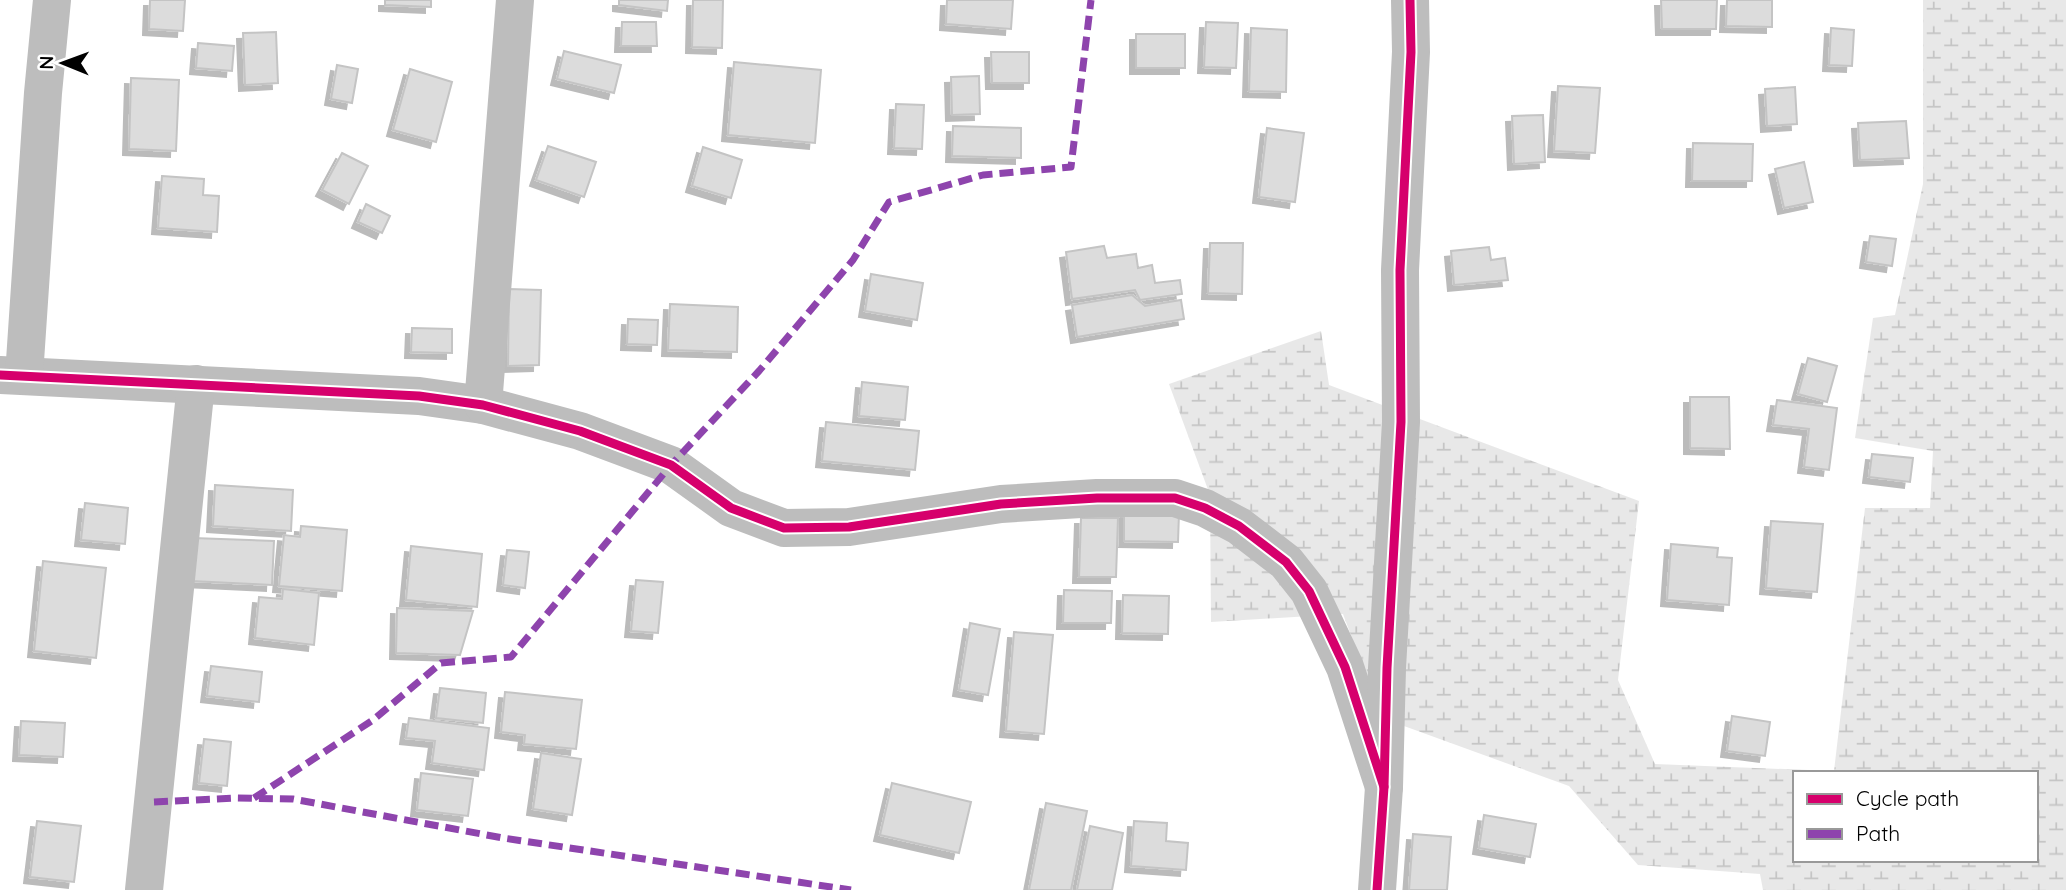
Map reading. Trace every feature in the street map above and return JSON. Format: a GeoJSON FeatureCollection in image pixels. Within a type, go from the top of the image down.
{"type":"FeatureCollection","features":[{"type":"Feature","properties":{"kind":"street"},"geometry":{"type":"LineString","coordinates":[[52,0],[12,376],[419,396],[483,405],[580,431],[671,466],[731,508],[783,528],[849,527],[1002,504],[1097,498],[1175,498],[1205,508],[1239,526],[1286,562],[1309,591],[1345,667],[1384,787]]}},
{"type":"Feature","properties":{"kind":"street"},"geometry":{"type":"LineString","coordinates":[[483,405],[515,0]]}},
{"type":"Feature","properties":{"kind":"street"},"geometry":{"type":"LineString","coordinates":[[1377,890],[1401,422],[1399,271],[1411,52],[1410,0]]}},
{"type":"Feature","properties":{"kind":"street"},"geometry":{"type":"LineString","coordinates":[[144,890],[196,384]]}},
{"type":"Feature","properties":{"kind":"green space"},"geometry":{"type":"Polygon","coordinates":[[[1923,0],[2066,0],[2066,890],[1763,890],[1760,874],[1638,865],[1569,786],[1382,718],[1343,614],[1211,622],[1210,495],[1169,384],[1321,331],[1329,385],[1639,501],[1618,680],[1655,764],[1834,771],[1865,508],[1930,508],[1933,451],[1855,438],[1873,318],[1895,315],[1923,184],[1923,0]]]}},
{"type":"Feature","properties":{"kind":"building"},"geometry":{"type":"Polygon","coordinates":[[[150,0],[185,0],[183,31],[149,29],[150,0]]]}},
{"type":"Feature","properties":{"kind":"building"},"geometry":{"type":"Polygon","coordinates":[[[385,0],[431,0],[431,7],[385,5],[385,0]]]}},
{"type":"Feature","properties":{"kind":"building"},"geometry":{"type":"Polygon","coordinates":[[[619,0],[668,0],[667,11],[619,5],[619,0]]]}},
{"type":"Feature","properties":{"kind":"building"},"geometry":{"type":"Polygon","coordinates":[[[693,0],[723,0],[722,48],[692,47],[693,0]]]}},
{"type":"Feature","properties":{"kind":"building"},"geometry":{"type":"Polygon","coordinates":[[[947,0],[1013,0],[1011,29],[946,24],[947,0]]]}},
{"type":"Feature","properties":{"kind":"building"},"geometry":{"type":"Polygon","coordinates":[[[1661,0],[1717,0],[1716,29],[1662,29],[1661,0]]]}},
{"type":"Feature","properties":{"kind":"building"},"geometry":{"type":"Polygon","coordinates":[[[1727,0],[1772,0],[1772,27],[1726,26],[1727,0]]]}},
{"type":"Feature","properties":{"kind":"building"},"geometry":{"type":"Polygon","coordinates":[[[622,22],[656,22],[657,46],[621,46],[622,22]]]}},
{"type":"Feature","properties":{"kind":"building"},"geometry":{"type":"Polygon","coordinates":[[[1206,22],[1238,23],[1236,68],[1204,67],[1206,22]]]}},
{"type":"Feature","properties":{"kind":"building"},"geometry":{"type":"Polygon","coordinates":[[[1251,28],[1287,30],[1286,92],[1249,91],[1251,28]]]}},
{"type":"Feature","properties":{"kind":"building"},"geometry":{"type":"Polygon","coordinates":[[[1831,28],[1854,30],[1852,66],[1829,65],[1831,28]]]}},
{"type":"Feature","properties":{"kind":"building"},"geometry":{"type":"Polygon","coordinates":[[[276,32],[278,83],[245,85],[243,33],[276,32]]]}},
{"type":"Feature","properties":{"kind":"building"},"geometry":{"type":"Polygon","coordinates":[[[1136,34],[1185,34],[1185,68],[1136,68],[1136,34]]]}},
{"type":"Feature","properties":{"kind":"building"},"geometry":{"type":"Polygon","coordinates":[[[198,43],[234,46],[232,71],[196,68],[198,43]]]}},
{"type":"Feature","properties":{"kind":"building"},"geometry":{"type":"Polygon","coordinates":[[[564,51],[621,65],[614,93],[557,79],[564,51]]]}},
{"type":"Feature","properties":{"kind":"building"},"geometry":{"type":"Polygon","coordinates":[[[991,52],[1029,52],[1029,83],[992,83],[991,52]]]}},
{"type":"Feature","properties":{"kind":"building"},"geometry":{"type":"Polygon","coordinates":[[[734,62],[821,70],[815,143],[728,135],[734,62]]]}},
{"type":"Feature","properties":{"kind":"building"},"geometry":{"type":"Polygon","coordinates":[[[337,65],[358,69],[352,103],[331,99],[337,65]]]}},
{"type":"Feature","properties":{"kind":"building"},"geometry":{"type":"Polygon","coordinates":[[[410,69],[452,82],[436,142],[393,130],[410,69]]]}},
{"type":"Feature","properties":{"kind":"building"},"geometry":{"type":"Polygon","coordinates":[[[979,76],[980,114],[952,115],[951,77],[979,76]]]}},
{"type":"Feature","properties":{"kind":"building"},"geometry":{"type":"Polygon","coordinates":[[[131,78],[179,80],[176,151],[129,149],[131,78]]]}},
{"type":"Feature","properties":{"kind":"building"},"geometry":{"type":"Polygon","coordinates":[[[1558,86],[1600,88],[1595,153],[1554,151],[1558,86]]]}},
{"type":"Feature","properties":{"kind":"building"},"geometry":{"type":"Polygon","coordinates":[[[1795,87],[1797,124],[1767,126],[1765,89],[1795,87]]]}},
{"type":"Feature","properties":{"kind":"building"},"geometry":{"type":"Polygon","coordinates":[[[896,104],[924,105],[922,149],[894,148],[896,104]]]}},
{"type":"Feature","properties":{"kind":"building"},"geometry":{"type":"Polygon","coordinates":[[[1543,115],[1545,162],[1514,164],[1512,116],[1543,115]]]}},
{"type":"Feature","properties":{"kind":"building"},"geometry":{"type":"Polygon","coordinates":[[[1906,121],[1909,158],[1860,160],[1858,123],[1906,121]]]}},
{"type":"Feature","properties":{"kind":"building"},"geometry":{"type":"Polygon","coordinates":[[[953,126],[1021,128],[1021,158],[952,156],[953,126]]]}},
{"type":"Feature","properties":{"kind":"building"},"geometry":{"type":"Polygon","coordinates":[[[1267,128],[1304,133],[1295,202],[1259,197],[1267,128]]]}},
{"type":"Feature","properties":{"kind":"building"},"geometry":{"type":"Polygon","coordinates":[[[1693,143],[1753,144],[1752,181],[1692,181],[1693,143]]]}},
{"type":"Feature","properties":{"kind":"building"},"geometry":{"type":"Polygon","coordinates":[[[548,146],[596,162],[584,197],[536,180],[548,146]]]}},
{"type":"Feature","properties":{"kind":"building"},"geometry":{"type":"Polygon","coordinates":[[[703,147],[742,160],[731,198],[692,186],[703,147]]]}},
{"type":"Feature","properties":{"kind":"building"},"geometry":{"type":"Polygon","coordinates":[[[342,153],[368,166],[349,204],[322,190],[342,153]]]}},
{"type":"Feature","properties":{"kind":"building"},"geometry":{"type":"Polygon","coordinates":[[[1804,162],[1813,202],[1784,208],[1775,169],[1804,162]]]}},
{"type":"Feature","properties":{"kind":"building"},"geometry":{"type":"Polygon","coordinates":[[[162,176],[204,179],[203,195],[219,196],[217,232],[158,228],[162,176]]]}},
{"type":"Feature","properties":{"kind":"building"},"geometry":{"type":"Polygon","coordinates":[[[366,204],[390,216],[382,233],[358,222],[366,204]]]}},
{"type":"Feature","properties":{"kind":"building"},"geometry":{"type":"Polygon","coordinates":[[[1870,236],[1896,239],[1892,266],[1866,262],[1870,236]]]}},
{"type":"Feature","properties":{"kind":"building"},"geometry":{"type":"Polygon","coordinates":[[[1210,243],[1243,243],[1242,294],[1208,293],[1210,243]]]}},
{"type":"Feature","properties":{"kind":"building"},"geometry":{"type":"Polygon","coordinates":[[[1104,246],[1107,258],[1136,254],[1138,268],[1152,265],[1155,283],[1180,280],[1182,294],[1140,300],[1135,290],[1072,299],[1066,252],[1104,246]]]}},
{"type":"Feature","properties":{"kind":"building"},"geometry":{"type":"Polygon","coordinates":[[[1489,247],[1491,260],[1505,258],[1508,280],[1454,285],[1451,251],[1489,247]]]}},
{"type":"Feature","properties":{"kind":"building"},"geometry":{"type":"Polygon","coordinates":[[[871,274],[923,283],[917,320],[865,311],[871,274]]]}},
{"type":"Feature","properties":{"kind":"building"},"geometry":{"type":"Polygon","coordinates":[[[509,289],[541,290],[539,365],[508,366],[509,289]]]}},
{"type":"Feature","properties":{"kind":"building"},"geometry":{"type":"Polygon","coordinates":[[[1132,295],[1145,306],[1181,300],[1184,319],[1077,337],[1072,305],[1132,295]]]}},
{"type":"Feature","properties":{"kind":"building"},"geometry":{"type":"Polygon","coordinates":[[[670,304],[738,307],[737,352],[668,350],[670,304]]]}},
{"type":"Feature","properties":{"kind":"building"},"geometry":{"type":"Polygon","coordinates":[[[628,319],[658,320],[657,345],[627,344],[628,319]]]}},
{"type":"Feature","properties":{"kind":"building"},"geometry":{"type":"Polygon","coordinates":[[[412,328],[452,329],[452,353],[411,352],[412,328]]]}},
{"type":"Feature","properties":{"kind":"building"},"geometry":{"type":"Polygon","coordinates":[[[1808,358],[1837,366],[1827,402],[1798,394],[1808,358]]]}},
{"type":"Feature","properties":{"kind":"building"},"geometry":{"type":"Polygon","coordinates":[[[862,382],[908,387],[905,420],[859,416],[862,382]]]}},
{"type":"Feature","properties":{"kind":"building"},"geometry":{"type":"Polygon","coordinates":[[[1690,397],[1729,397],[1730,449],[1690,448],[1690,397]]]}},
{"type":"Feature","properties":{"kind":"building"},"geometry":{"type":"Polygon","coordinates":[[[1777,400],[1837,408],[1829,470],[1804,467],[1809,429],[1773,425],[1777,400]]]}},
{"type":"Feature","properties":{"kind":"building"},"geometry":{"type":"Polygon","coordinates":[[[826,422],[919,431],[915,470],[822,461],[826,422]]]}},
{"type":"Feature","properties":{"kind":"building"},"geometry":{"type":"Polygon","coordinates":[[[1872,454],[1913,458],[1910,482],[1869,477],[1872,454]]]}},
{"type":"Feature","properties":{"kind":"building"},"geometry":{"type":"Polygon","coordinates":[[[215,485],[293,490],[291,531],[213,526],[215,485]]]}},
{"type":"Feature","properties":{"kind":"building"},"geometry":{"type":"Polygon","coordinates":[[[85,503],[128,508],[125,544],[81,540],[85,503]]]}},
{"type":"Feature","properties":{"kind":"building"},"geometry":{"type":"Polygon","coordinates":[[[1124,512],[1179,513],[1178,542],[1124,541],[1124,512]]]}},
{"type":"Feature","properties":{"kind":"building"},"geometry":{"type":"Polygon","coordinates":[[[1081,518],[1118,518],[1116,577],[1079,577],[1081,518]]]}},
{"type":"Feature","properties":{"kind":"building"},"geometry":{"type":"Polygon","coordinates":[[[1771,521],[1823,524],[1817,592],[1766,588],[1771,521]]]}},
{"type":"Feature","properties":{"kind":"building"},"geometry":{"type":"Polygon","coordinates":[[[301,526],[347,530],[342,591],[279,586],[284,535],[300,537],[301,526]]]}},
{"type":"Feature","properties":{"kind":"building"},"geometry":{"type":"Polygon","coordinates":[[[193,538],[274,541],[272,585],[191,581],[193,538]]]}},
{"type":"Feature","properties":{"kind":"building"},"geometry":{"type":"Polygon","coordinates":[[[1671,544],[1718,548],[1717,557],[1732,558],[1729,605],[1667,600],[1671,544]]]}},
{"type":"Feature","properties":{"kind":"building"},"geometry":{"type":"Polygon","coordinates":[[[411,546],[482,554],[477,607],[406,600],[411,546]]]}},
{"type":"Feature","properties":{"kind":"building"},"geometry":{"type":"Polygon","coordinates":[[[507,550],[529,552],[525,588],[503,585],[507,550]]]}},
{"type":"Feature","properties":{"kind":"building"},"geometry":{"type":"Polygon","coordinates":[[[43,561],[106,568],[96,658],[34,651],[43,561]]]}},
{"type":"Feature","properties":{"kind":"building"},"geometry":{"type":"Polygon","coordinates":[[[636,580],[663,582],[658,633],[631,631],[636,580]]]}},
{"type":"Feature","properties":{"kind":"building"},"geometry":{"type":"Polygon","coordinates":[[[283,589],[319,593],[314,645],[255,638],[259,597],[282,599],[283,589]]]}},
{"type":"Feature","properties":{"kind":"building"},"geometry":{"type":"Polygon","coordinates":[[[1064,590],[1112,591],[1111,623],[1063,623],[1064,590]]]}},
{"type":"Feature","properties":{"kind":"building"},"geometry":{"type":"Polygon","coordinates":[[[1123,595],[1169,596],[1168,634],[1122,633],[1123,595]]]}},
{"type":"Feature","properties":{"kind":"building"},"geometry":{"type":"Polygon","coordinates":[[[397,608],[473,611],[460,655],[396,653],[397,608]]]}},
{"type":"Feature","properties":{"kind":"building"},"geometry":{"type":"Polygon","coordinates":[[[970,623],[1000,629],[988,695],[959,690],[970,623]]]}},
{"type":"Feature","properties":{"kind":"building"},"geometry":{"type":"Polygon","coordinates":[[[1014,632],[1053,635],[1044,734],[1006,731],[1014,632]]]}},
{"type":"Feature","properties":{"kind":"building"},"geometry":{"type":"Polygon","coordinates":[[[211,666],[262,672],[259,702],[207,696],[211,666]]]}},
{"type":"Feature","properties":{"kind":"building"},"geometry":{"type":"Polygon","coordinates":[[[440,688],[486,693],[483,723],[436,718],[440,688]]]}},
{"type":"Feature","properties":{"kind":"building"},"geometry":{"type":"Polygon","coordinates":[[[505,692],[582,700],[576,749],[524,744],[525,735],[501,732],[505,692]]]}},
{"type":"Feature","properties":{"kind":"building"},"geometry":{"type":"Polygon","coordinates":[[[1732,716],[1770,722],[1765,756],[1727,751],[1732,716]]]}},
{"type":"Feature","properties":{"kind":"building"},"geometry":{"type":"Polygon","coordinates":[[[409,718],[489,728],[484,770],[432,763],[435,741],[406,738],[409,718]]]}},
{"type":"Feature","properties":{"kind":"building"},"geometry":{"type":"Polygon","coordinates":[[[21,721],[65,723],[63,757],[19,755],[21,721]]]}},
{"type":"Feature","properties":{"kind":"building"},"geometry":{"type":"Polygon","coordinates":[[[204,739],[231,742],[227,786],[199,783],[204,739]]]}},
{"type":"Feature","properties":{"kind":"building"},"geometry":{"type":"Polygon","coordinates":[[[541,753],[581,759],[572,815],[533,809],[541,753]]]}},
{"type":"Feature","properties":{"kind":"building"},"geometry":{"type":"Polygon","coordinates":[[[421,773],[473,779],[468,816],[417,810],[421,773]]]}},
{"type":"Feature","properties":{"kind":"building"},"geometry":{"type":"Polygon","coordinates":[[[892,783],[971,802],[959,853],[880,835],[892,783]]]}},
{"type":"Feature","properties":{"kind":"building"},"geometry":{"type":"Polygon","coordinates":[[[1046,803],[1087,811],[1071,890],[1029,890],[1046,803]]]}},
{"type":"Feature","properties":{"kind":"building"},"geometry":{"type":"Polygon","coordinates":[[[1484,815],[1536,824],[1530,857],[1479,848],[1484,815]]]}},
{"type":"Feature","properties":{"kind":"building"},"geometry":{"type":"Polygon","coordinates":[[[37,821],[81,826],[74,882],[30,877],[37,821]]]}},
{"type":"Feature","properties":{"kind":"building"},"geometry":{"type":"Polygon","coordinates":[[[1134,821],[1167,823],[1166,841],[1188,843],[1186,870],[1131,866],[1134,821]]]}},
{"type":"Feature","properties":{"kind":"building"},"geometry":{"type":"Polygon","coordinates":[[[1090,826],[1123,833],[1112,890],[1077,890],[1090,826]]]}},
{"type":"Feature","properties":{"kind":"building"},"geometry":{"type":"Polygon","coordinates":[[[1413,834],[1451,837],[1447,890],[1409,890],[1413,834]]]}},
{"type":"Feature","properties":{"kind":"marked path"},"geometry":{"type":"LineString","coordinates":[[254,798],[373,720],[441,663],[511,657],[671,465],[759,371],[853,260],[889,202],[983,175],[1071,167],[1091,0]]}},
{"type":"Feature","properties":{"kind":"marked path"},"geometry":{"type":"LineString","coordinates":[[154,802],[236,798],[293,799],[503,838],[851,890]]}},
{"type":"Feature","properties":{"kind":"cycle path"},"geometry":{"type":"LineString","coordinates":[[1377,890],[1401,422],[1400,270],[1411,52],[1410,0]]}},
{"type":"Feature","properties":{"kind":"cycle path"},"geometry":{"type":"LineString","coordinates":[[0,375],[419,396],[483,405],[580,431],[671,465],[731,508],[784,528],[849,527],[1001,504],[1097,498],[1175,498],[1205,508],[1239,526],[1286,562],[1309,591],[1345,667],[1384,787]]}}]}
